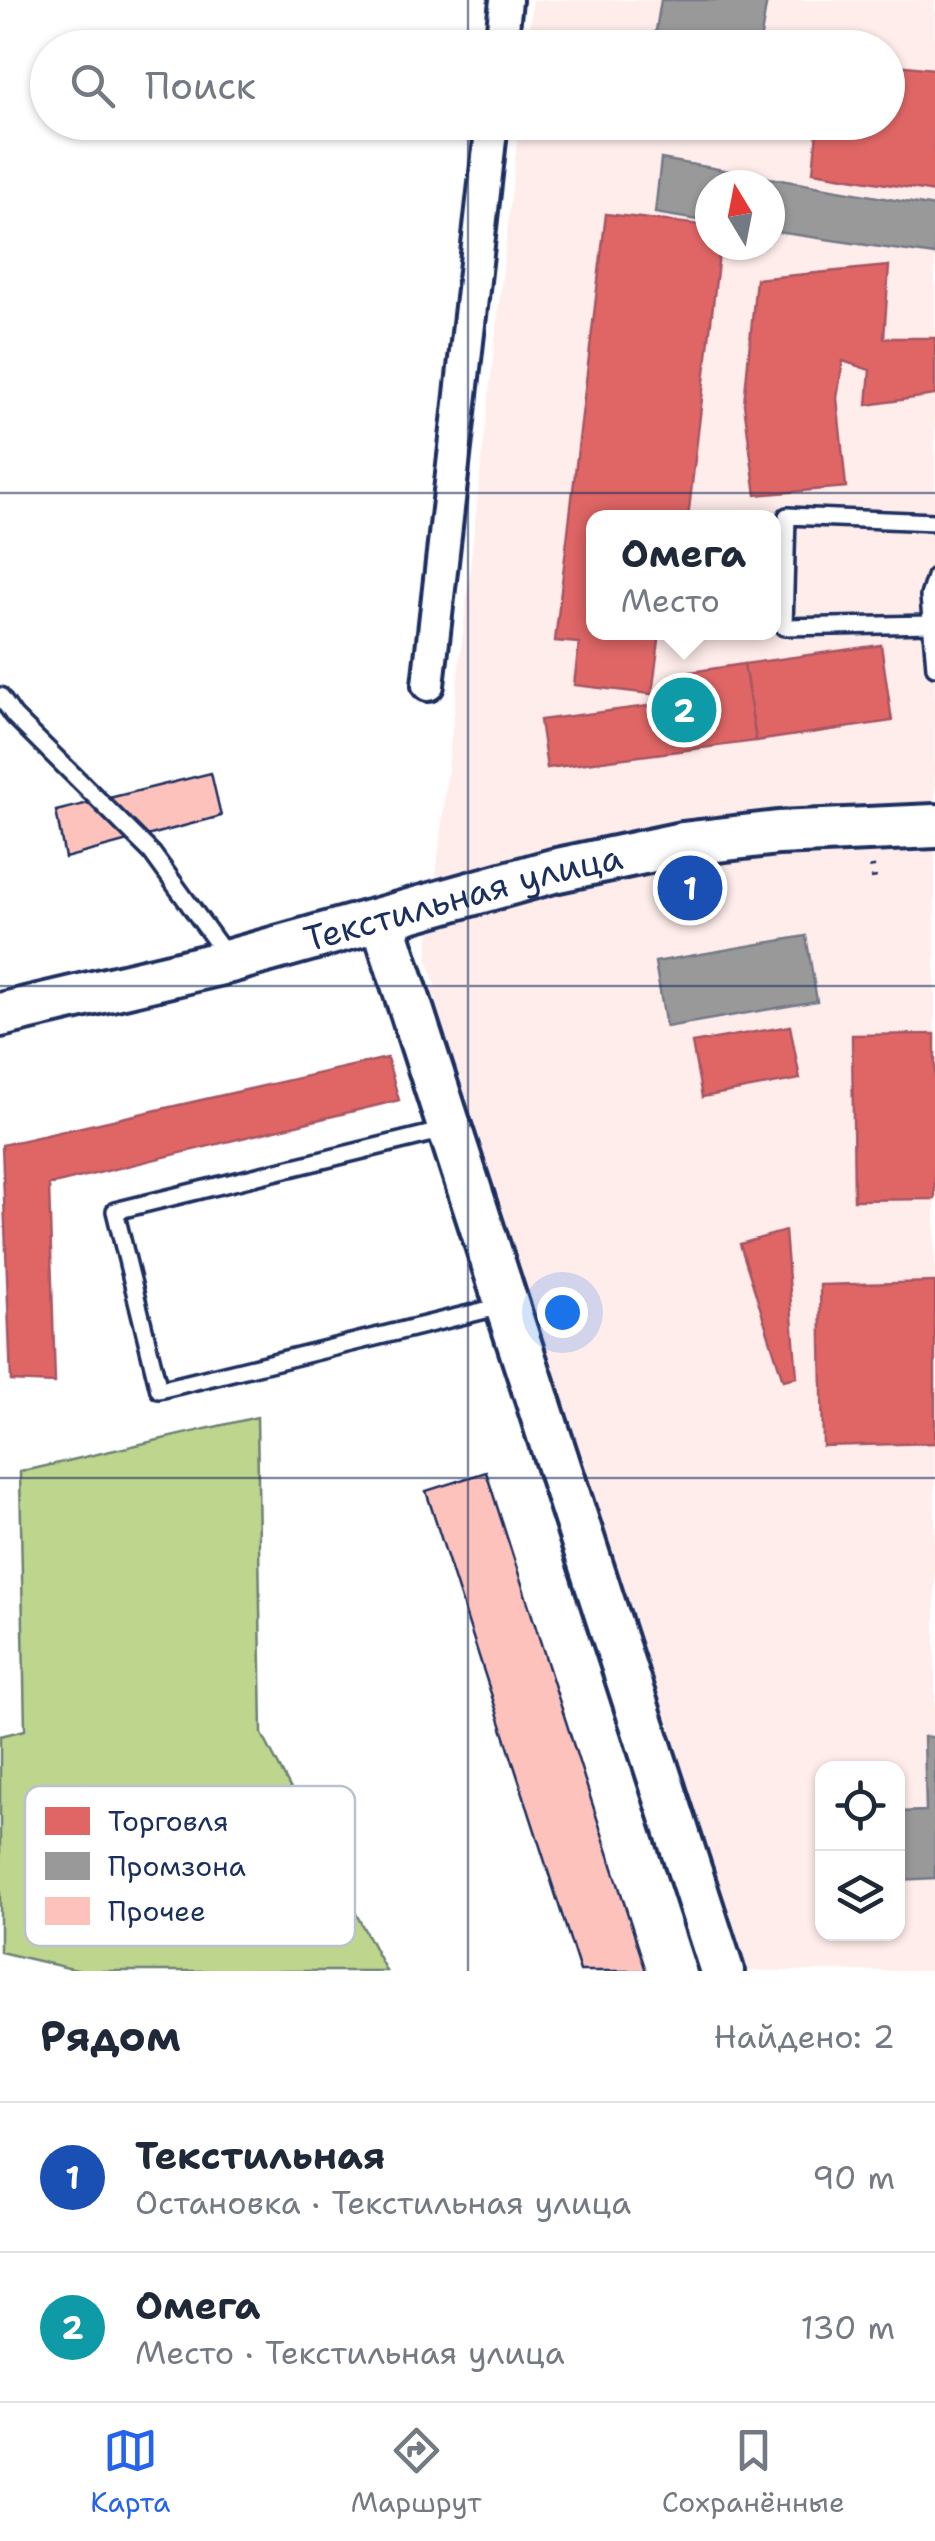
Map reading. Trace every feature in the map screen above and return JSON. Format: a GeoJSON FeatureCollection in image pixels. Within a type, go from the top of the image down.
{"type":"FeatureCollection","features":[{"type":"Feature","properties":{"kind":"street"},"geometry":{"type":"LineString","coordinates":[[503,30],[506,0]]}},
{"type":"Feature","properties":{"kind":"street"},"geometry":{"type":"LineString","coordinates":[[428,685],[490,140]]}},
{"type":"Feature","properties":{"kind":"street","name":"Текстильная улица"},"geometry":{"type":"LineString","coordinates":[[0,1015],[230,961],[554,871],[682,844],[778,833],[935,826]]}},
{"type":"Feature","properties":{"kind":"street"},"geometry":{"type":"LineString","coordinates":[[382,918],[722,1971]]}},
{"type":"Feature","properties":{"kind":"lane"},"geometry":{"type":"LineString","coordinates":[[932,624],[784,628],[787,516],[935,522]]}},
{"type":"Feature","properties":{"kind":"lane"},"geometry":{"type":"LineString","coordinates":[[935,577],[929,596],[935,666]]}},
{"type":"Feature","properties":{"kind":"lane"},"geometry":{"type":"LineString","coordinates":[[0,696],[14,716],[152,853],[230,961]]}},
{"type":"Feature","properties":{"kind":"lane"},"geometry":{"type":"LineString","coordinates":[[449,1129],[115,1211],[159,1390],[508,1305]]}},
{"type":"Feature","properties":{"kind":"shaded area"},"geometry":{"type":"Polygon","coordinates":[[[533,0],[935,0],[935,1971],[741,1971],[421,992],[436,987],[427,958],[517,140],[905,140],[905,30],[529,30],[533,0]]]}},
{"type":"Feature","properties":{"kind":"green space"},"geometry":{"type":"Polygon","coordinates":[[[257,1417],[262,1734],[289,1786],[25,1786],[25,1946],[355,1946],[355,1912],[386,1971],[81,1971],[0,1952],[0,1736],[25,1730],[20,1472],[257,1417]]]}},
{"type":"Feature","properties":{"kind":"building: Торговля"},"geometry":{"type":"Polygon","coordinates":[[[905,66],[935,69],[935,192],[813,172],[816,140],[905,140],[905,66]]]}},
{"type":"Feature","properties":{"kind":"building: Торговля"},"geometry":{"type":"Polygon","coordinates":[[[606,214],[695,224],[695,260],[718,260],[689,510],[586,510],[586,640],[659,640],[652,694],[574,685],[579,643],[555,641],[606,214]]]}},
{"type":"Feature","properties":{"kind":"building: Торговля"},"geometry":{"type":"Polygon","coordinates":[[[889,266],[884,338],[935,338],[935,395],[867,405],[870,370],[843,361],[837,398],[846,487],[756,495],[744,404],[756,279],[889,266]]]}},
{"type":"Feature","properties":{"kind":"building: Торговля"},"geometry":{"type":"Polygon","coordinates":[[[881,645],[892,721],[756,741],[744,664],[881,645]]]}},
{"type":"Feature","properties":{"kind":"building: Торговля"},"geometry":{"type":"Polygon","coordinates":[[[744,664],[756,741],[547,768],[540,720],[694,700],[690,672],[744,664]]]}},
{"type":"Feature","properties":{"kind":"building: Торговля"},"geometry":{"type":"Polygon","coordinates":[[[790,1026],[800,1079],[702,1097],[692,1043],[790,1026]]]}},
{"type":"Feature","properties":{"kind":"building: Торговля"},"geometry":{"type":"Polygon","coordinates":[[[935,1034],[935,1199],[854,1200],[852,1035],[935,1034]]]}},
{"type":"Feature","properties":{"kind":"building: Торговля"},"geometry":{"type":"Polygon","coordinates":[[[387,1058],[399,1100],[49,1185],[55,1383],[11,1381],[2,1145],[387,1058]]]}},
{"type":"Feature","properties":{"kind":"building: Торговля"},"geometry":{"type":"Polygon","coordinates":[[[785,1231],[797,1377],[783,1380],[740,1244],[785,1231]]]}},
{"type":"Feature","properties":{"kind":"building: Торговля"},"geometry":{"type":"Polygon","coordinates":[[[935,1282],[935,1443],[823,1446],[820,1285],[935,1282]]]}},
{"type":"Feature","properties":{"kind":"building: Промзона"},"geometry":{"type":"Polygon","coordinates":[[[661,0],[767,0],[762,30],[656,30],[661,0]]]}},
{"type":"Feature","properties":{"kind":"building: Промзона"},"geometry":{"type":"Polygon","coordinates":[[[661,159],[724,170],[695,170],[695,220],[655,213],[661,159]]]}},
{"type":"Feature","properties":{"kind":"building: Промзона"},"geometry":{"type":"Polygon","coordinates":[[[785,181],[935,207],[935,255],[785,233],[785,181]]]}},
{"type":"Feature","properties":{"kind":"building: Промзона"},"geometry":{"type":"Polygon","coordinates":[[[806,936],[817,1001],[666,1027],[655,962],[806,936]]]}},
{"type":"Feature","properties":{"kind":"building: Промзона"},"geometry":{"type":"Polygon","coordinates":[[[924,1737],[935,1737],[935,1878],[905,1880],[905,1812],[926,1811],[924,1737]]]}},
{"type":"Feature","properties":{"kind":"building: Прочее"},"geometry":{"type":"Polygon","coordinates":[[[211,773],[221,816],[65,858],[56,811],[211,773]]]}},
{"type":"Feature","properties":{"kind":"building: Прочее"},"geometry":{"type":"Polygon","coordinates":[[[486,1472],[646,1971],[580,1971],[426,1491],[486,1472]]]}},
{"type":"Feature","properties":{"kind":"place","name":"Омега"},"geometry":{"type":"Point","coordinates":[684,710]}},
{"type":"Feature","properties":{"kind":"place","name":"Текстильная"},"geometry":{"type":"Point","coordinates":[690,888]}}]}
